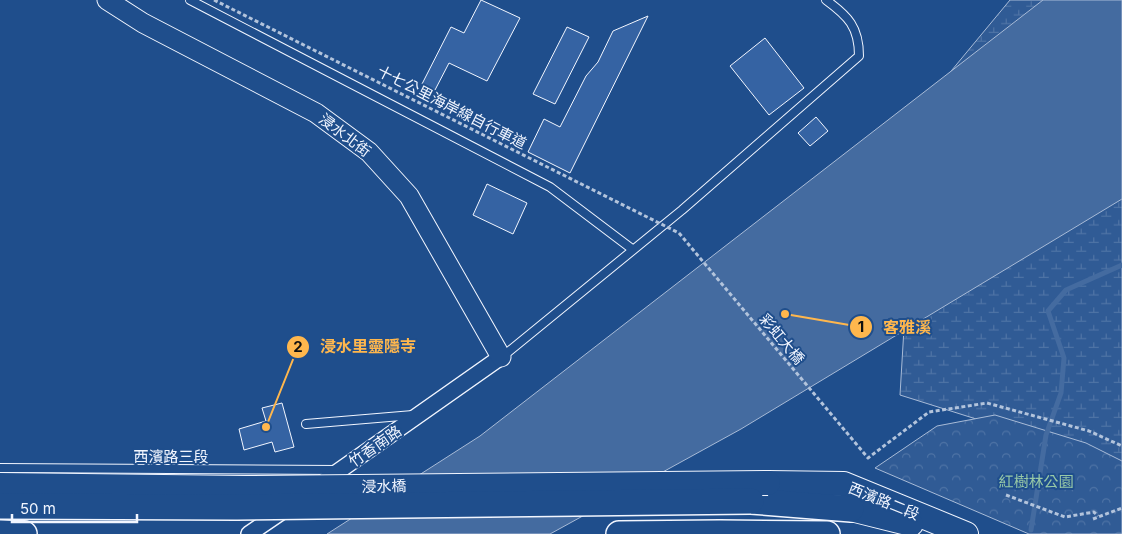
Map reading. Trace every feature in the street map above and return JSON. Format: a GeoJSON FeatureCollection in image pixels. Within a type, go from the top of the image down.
{"type":"FeatureCollection","features":[{"type":"Feature","properties":{"kind":"highway","name":"浸水橋"},"geometry":{"type":"LineString","coordinates":[[0,506],[237,506],[751,501],[851,509]]}},
{"type":"Feature","properties":{"kind":"highway"},"geometry":{"type":"LineString","coordinates":[[0,533],[24,534]]}},
{"type":"Feature","properties":{"kind":"highway"},"geometry":{"type":"LineString","coordinates":[[620,534],[827,534]]}},
{"type":"Feature","properties":{"kind":"main road","name":"浸水橋"},"geometry":{"type":"LineString","coordinates":[[0,485],[255,488],[768,483]]}},
{"type":"Feature","properties":{"kind":"main road","name":"西濱路二段"},"geometry":{"type":"LineString","coordinates":[[768,483],[844,484],[966,534]]}},
{"type":"Feature","properties":{"kind":"main road","name":"西濱路二段"},"geometry":{"type":"LineString","coordinates":[[851,509],[949,534]]}},
{"type":"Feature","properties":{"kind":"street","name":"浸水北街"},"geometry":{"type":"LineString","coordinates":[[107,0],[143,23],[316,113],[369,152],[409,196],[501,357]]}},
{"type":"Feature","properties":{"kind":"street","name":"竹香南路"},"geometry":{"type":"LineString","coordinates":[[249,534],[501,357]]}},
{"type":"Feature","properties":{"kind":"lane"},"geometry":{"type":"LineString","coordinates":[[190,0],[550,187],[632,249]]}},
{"type":"Feature","properties":{"kind":"lane"},"geometry":{"type":"LineString","coordinates":[[501,357],[682,210],[859,56],[859,41],[855,29],[844,13],[826,0]]}},
{"type":"Feature","properties":{"kind":"lane"},"geometry":{"type":"LineString","coordinates":[[306,424],[420,414]]}},
{"type":"Feature","properties":{"kind":"lane","name":"西濱路三段"},"geometry":{"type":"LineString","coordinates":[[0,468],[341,470]]}},
{"type":"Feature","properties":{"kind":"path","name":"十七公里海岸線自行車道"},"geometry":{"type":"LineString","coordinates":[[214,0],[679,233]]}},
{"type":"Feature","properties":{"kind":"path","name":"彩虹大橋"},"geometry":{"type":"LineString","coordinates":[[679,233],[868,458],[929,412],[987,403],[1089,431],[1122,446]]}},
{"type":"Feature","properties":{"kind":"path"},"geometry":{"type":"LineString","coordinates":[[1006,495],[1064,517],[1094,512],[1098,516]]}},
{"type":"Feature","properties":{"kind":"path"},"geometry":{"type":"LineString","coordinates":[[1093,519],[1122,508]]}},
{"type":"Feature","properties":{"kind":"green space"},"geometry":{"type":"Polygon","coordinates":[[[1010,0],[1122,0],[1122,465],[900,395],[908,261],[942,82],[1010,0]]]}},
{"type":"Feature","properties":{"kind":"green space","name":"紅樹林公園"},"geometry":{"type":"Polygon","coordinates":[[[995,415],[1086,443],[1122,461],[1122,534],[1029,534],[875,468],[937,426],[995,415]]]}},
{"type":"Feature","properties":{"kind":"shaded area"},"geometry":{"type":"Polygon","coordinates":[[[1043,0],[1122,0],[1122,199],[741,429],[550,534],[327,534],[480,436],[1043,0]]]}},
{"type":"Feature","properties":{"kind":"building"},"geometry":{"type":"Polygon","coordinates":[[[481,0],[520,18],[487,81],[449,63],[435,90],[422,84],[451,27],[464,33],[481,0]]]}},
{"type":"Feature","properties":{"kind":"building"},"geometry":{"type":"Polygon","coordinates":[[[648,16],[570,173],[528,152],[544,119],[560,127],[586,76],[598,62],[613,31],[648,16]]]}},
{"type":"Feature","properties":{"kind":"building"},"geometry":{"type":"Polygon","coordinates":[[[567,27],[589,37],[555,104],[533,94],[567,27]]]}},
{"type":"Feature","properties":{"kind":"building"},"geometry":{"type":"Polygon","coordinates":[[[765,38],[804,88],[769,115],[730,66],[765,38]]]}},
{"type":"Feature","properties":{"kind":"building"},"geometry":{"type":"Polygon","coordinates":[[[816,117],[828,131],[810,146],[798,133],[816,117]]]}},
{"type":"Feature","properties":{"kind":"building"},"geometry":{"type":"Polygon","coordinates":[[[487,184],[527,203],[513,234],[473,215],[487,184]]]}},
{"type":"Feature","properties":{"kind":"building"},"geometry":{"type":"Polygon","coordinates":[[[282,403],[294,447],[275,452],[272,442],[244,450],[239,429],[266,421],[262,408],[282,403]]]}},
{"type":"Feature","properties":{"kind":"waterway"},"geometry":{"type":"LineString","coordinates":[[1031,530],[1046,435],[1061,393],[1064,358],[1048,311],[1066,290],[1122,265]]}},
{"type":"Feature","properties":{"kind":"place","name":"客雅溪"},"geometry":{"type":"Point","coordinates":[785,314]}},
{"type":"Feature","properties":{"kind":"place","name":"浸水里靈隱寺"},"geometry":{"type":"Point","coordinates":[266,427]}}]}
